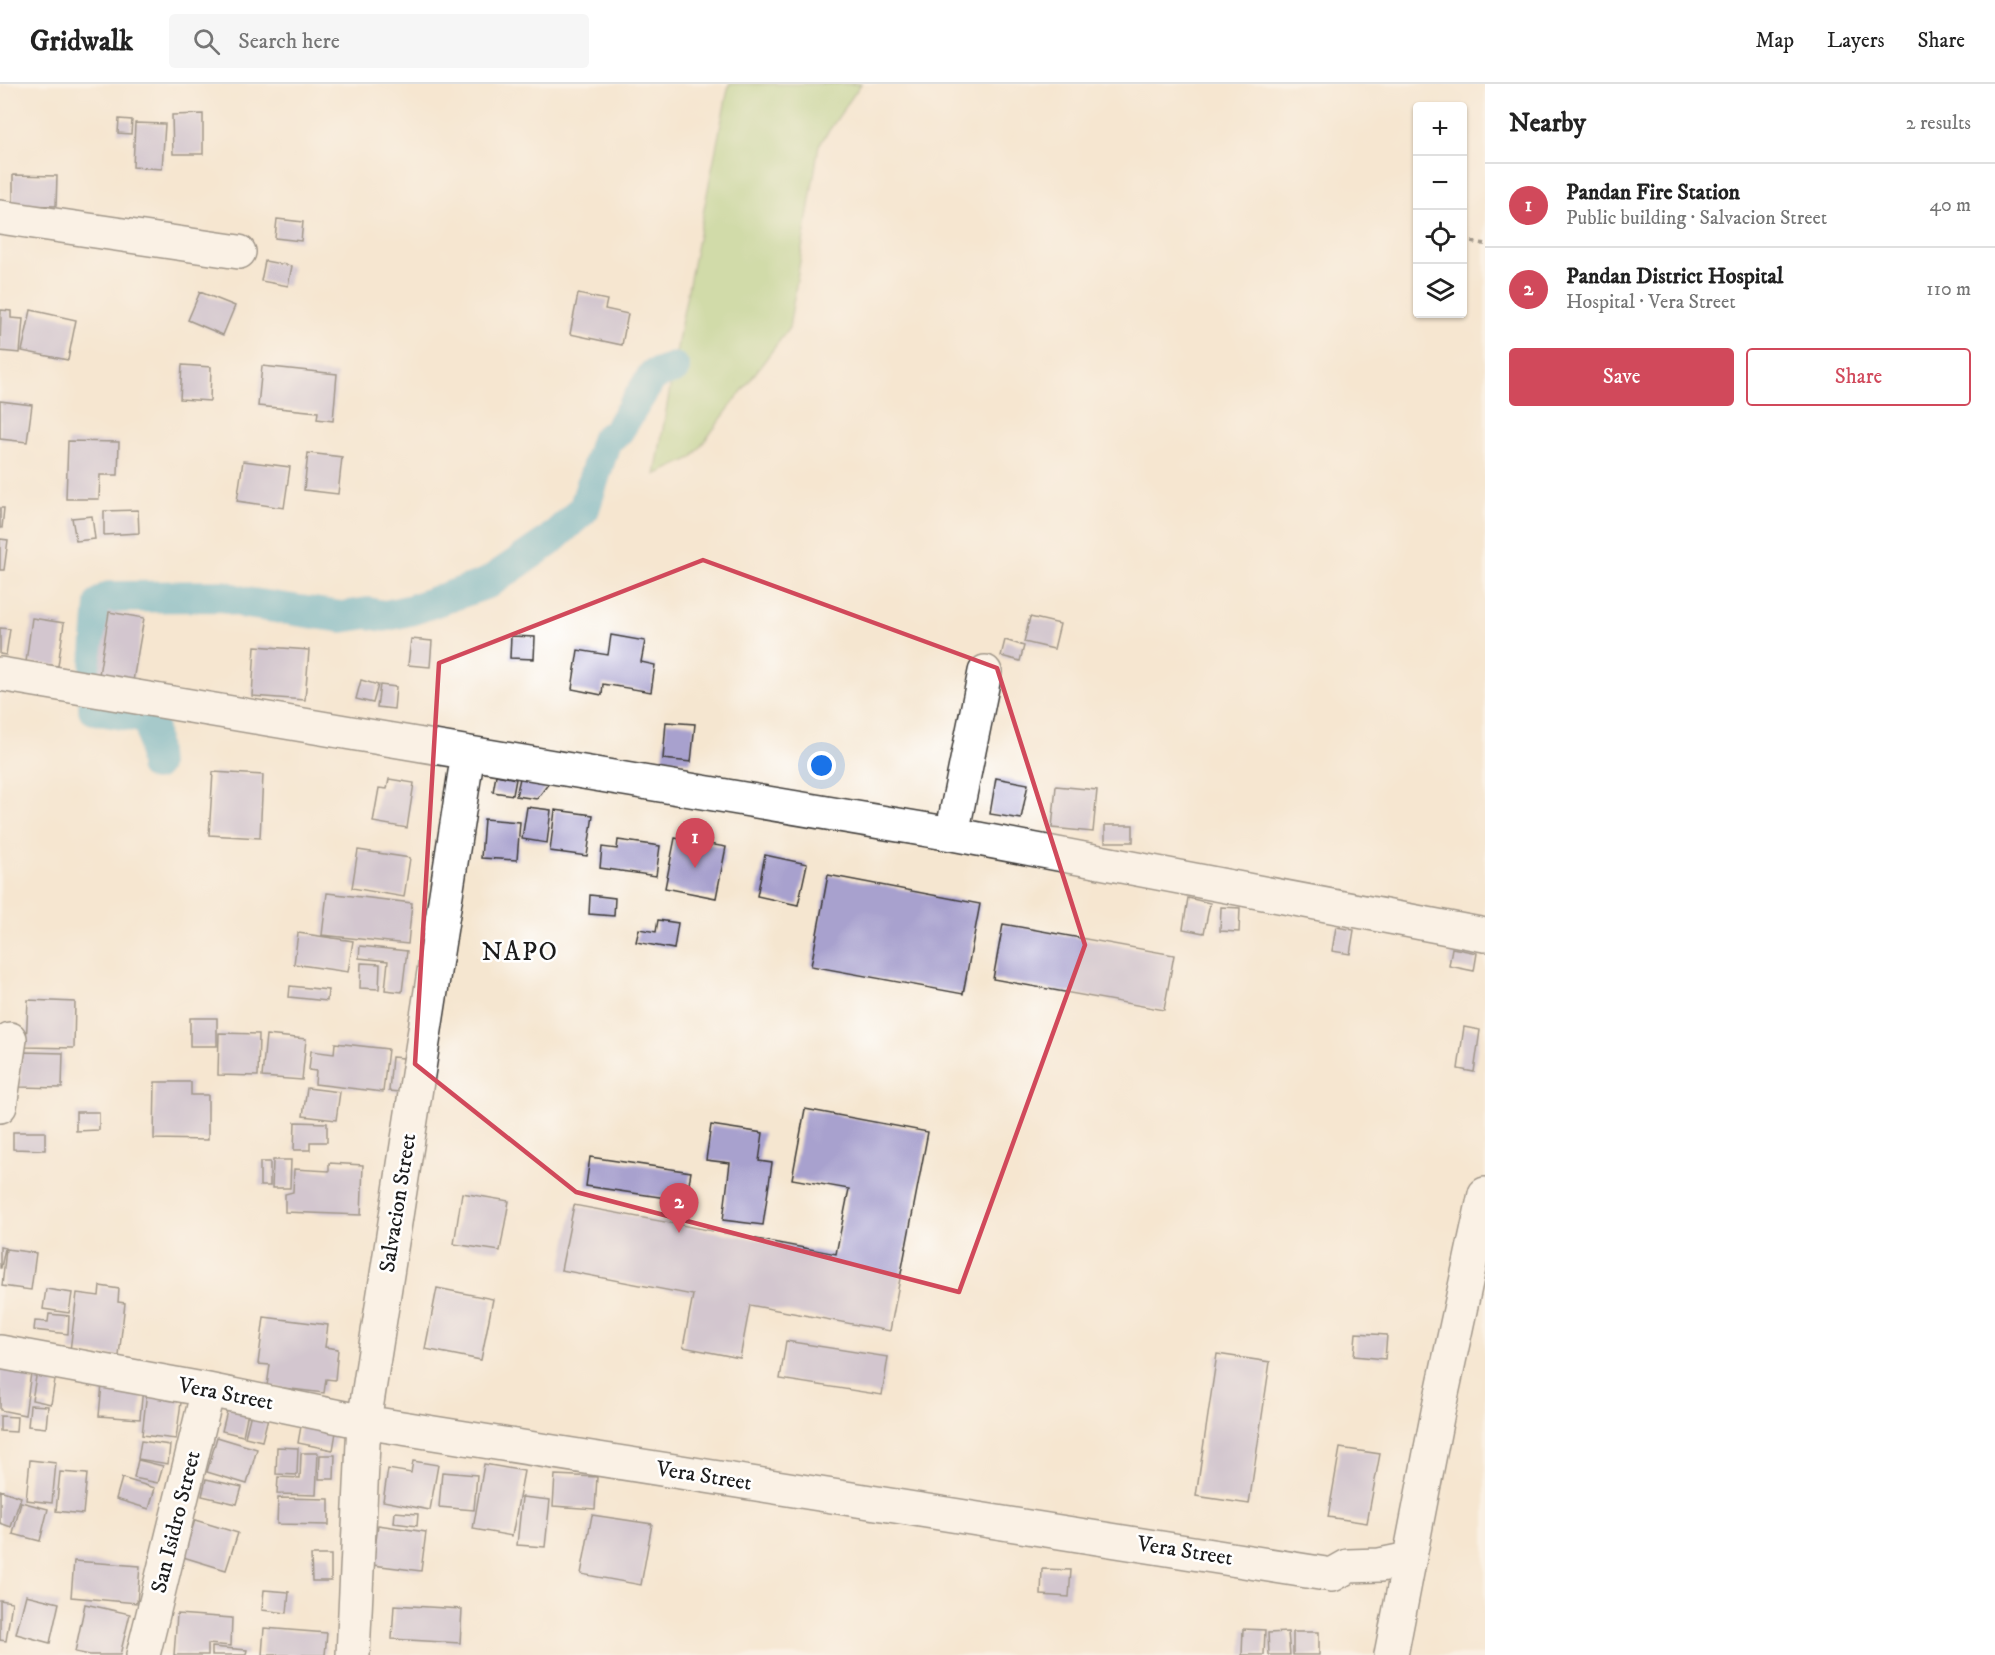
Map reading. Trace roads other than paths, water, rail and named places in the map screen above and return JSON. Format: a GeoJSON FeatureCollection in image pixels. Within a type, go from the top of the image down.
{"type":"FeatureCollection","features":[{"type":"Feature","properties":{"kind":"street"},"geometry":{"type":"LineString","coordinates":[[0,217],[239,252]]}},
{"type":"Feature","properties":{"kind":"street"},"geometry":{"type":"LineString","coordinates":[[952,834],[985,672]]}},
{"type":"Feature","properties":{"kind":"street"},"geometry":{"type":"LineString","coordinates":[[0,674],[952,834],[1485,935]]}},
{"type":"Feature","properties":{"kind":"street","name":"Salvacion Street"},"geometry":{"type":"LineString","coordinates":[[353,1655],[364,1422],[468,753]]}},
{"type":"Feature","properties":{"kind":"street"},"geometry":{"type":"LineString","coordinates":[[0,1106],[10,1039]]}},
{"type":"Feature","properties":{"kind":"street"},"geometry":{"type":"LineString","coordinates":[[1391,1655],[1438,1412],[1485,1194]]}},
{"type":"Feature","properties":{"kind":"street","name":"Vera Street"},"geometry":{"type":"LineString","coordinates":[[0,1352],[208,1390],[364,1422],[1332,1575],[1348,1566],[1380,1565],[1409,1559]]}},
{"type":"Feature","properties":{"kind":"street","name":"San Isidro Street"},"geometry":{"type":"LineString","coordinates":[[143,1655],[208,1390]]}},
{"type":"Feature","properties":{"kind":"waterway"},"geometry":{"type":"LineString","coordinates":[[95,679],[101,603],[109,597],[223,596],[246,603],[342,617],[368,613],[384,616],[411,610],[488,583],[548,542],[584,509],[606,440],[618,431],[653,375],[674,368]]}},
{"type":"Feature","properties":{"kind":"waterway"},"geometry":{"type":"LineString","coordinates":[[94,705],[94,709],[151,719],[155,765]]}},
{"type":"Feature","properties":{"kind":"place","name":"Pandan Fire Station"},"geometry":{"type":"Point","coordinates":[695,868]}},
{"type":"Feature","properties":{"kind":"place","name":"Pandan District Hospital"},"geometry":{"type":"Point","coordinates":[679,1233]}},
{"type":"Feature","properties":{"kind":"district","name":"NAPO"},"geometry":{"type":"Point","coordinates":[520,952]}}]}
